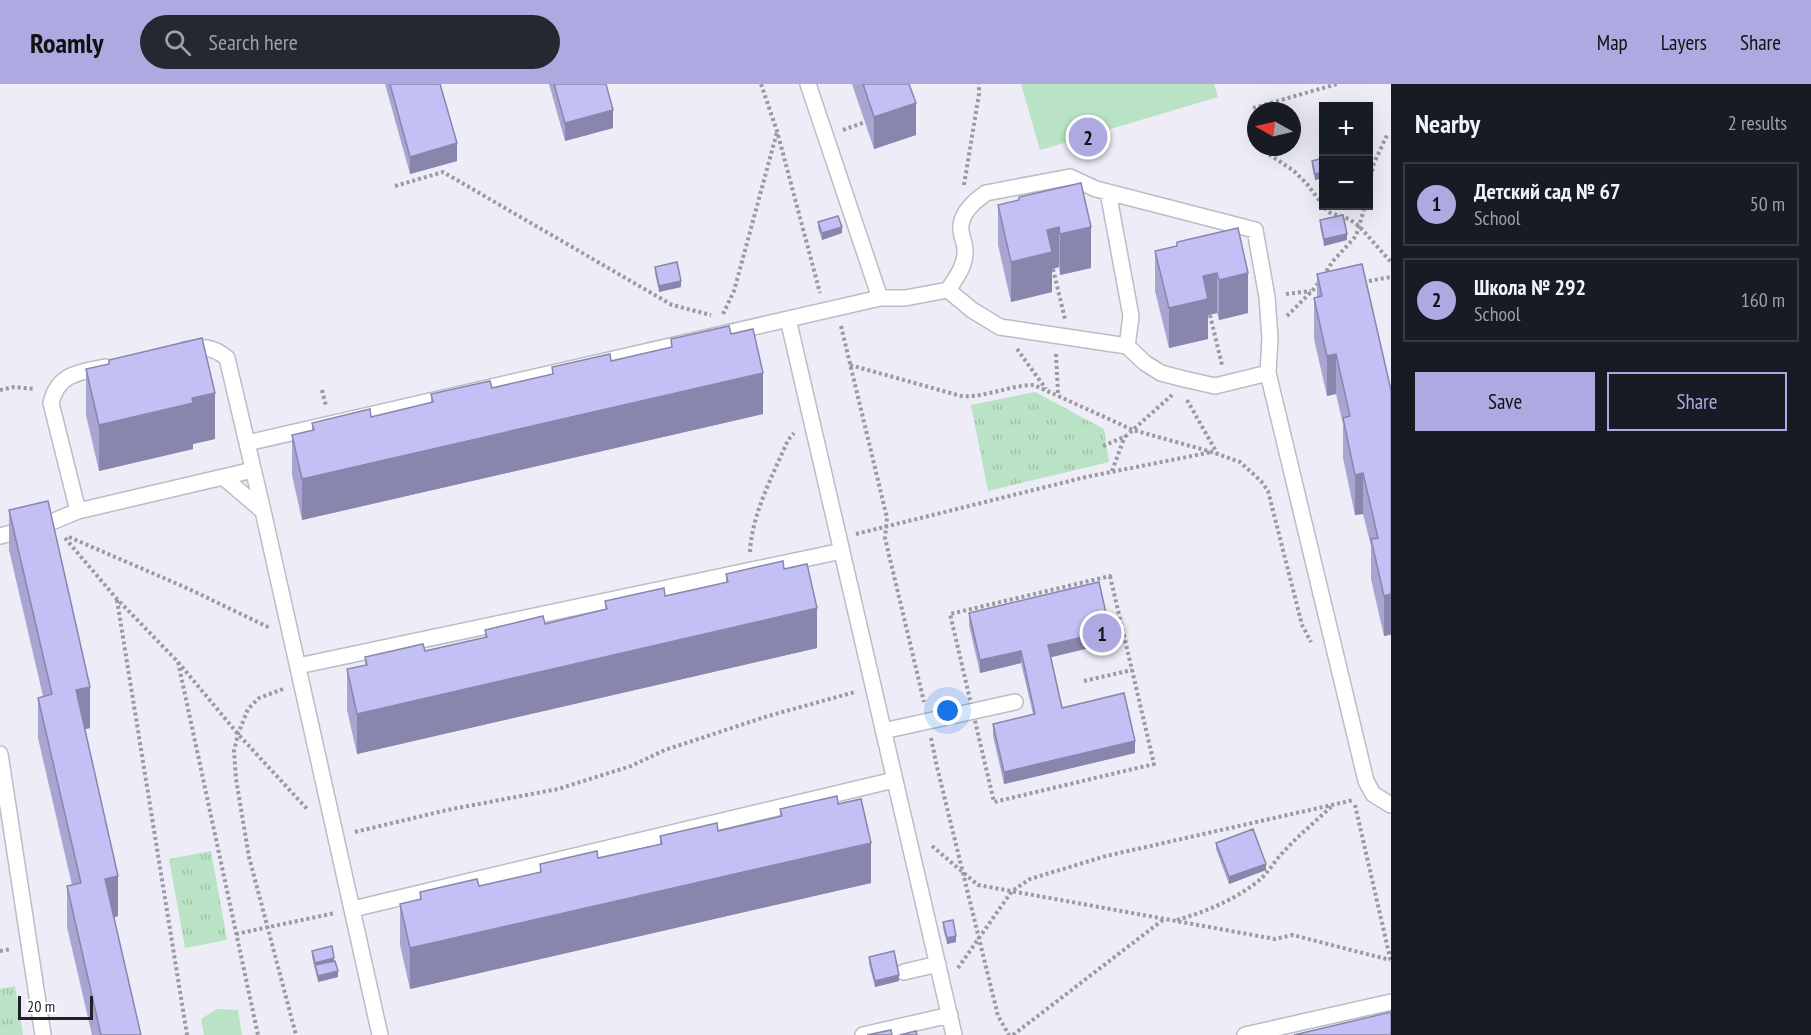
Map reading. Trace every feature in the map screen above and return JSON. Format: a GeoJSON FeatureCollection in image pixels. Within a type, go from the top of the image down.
{"type":"FeatureCollection","features":[{"type":"Feature","properties":{"kind":"lane"},"geometry":{"type":"LineString","coordinates":[[808,84],[880,298]]}},
{"type":"Feature","properties":{"kind":"lane"},"geometry":{"type":"LineString","coordinates":[[247,443],[880,298],[905,298],[948,290],[961,272],[966,252],[961,230],[963,216],[986,192],[1070,177],[1108,192],[1255,230],[1268,297],[1268,373],[1366,782],[1373,794],[1391,805]]}},
{"type":"Feature","properties":{"kind":"lane"},"geometry":{"type":"LineString","coordinates":[[1108,192],[1131,316],[1127,346]]}},
{"type":"Feature","properties":{"kind":"lane"},"geometry":{"type":"LineString","coordinates":[[948,290],[972,310],[1000,327],[1127,346],[1144,363],[1181,383],[1215,386],[1268,373]]}},
{"type":"Feature","properties":{"kind":"lane"},"geometry":{"type":"LineString","coordinates":[[788,320],[954,1035]]}},
{"type":"Feature","properties":{"kind":"lane"},"geometry":{"type":"LineString","coordinates":[[165,354],[207,346],[217,350],[226,358],[254,470],[380,1035]]}},
{"type":"Feature","properties":{"kind":"lane"},"geometry":{"type":"LineString","coordinates":[[78,511],[51,403],[54,392],[63,380],[76,373],[121,363]]}},
{"type":"Feature","properties":{"kind":"lane"},"geometry":{"type":"LineString","coordinates":[[0,536],[49,523],[78,511],[254,470]]}},
{"type":"Feature","properties":{"kind":"lane"},"geometry":{"type":"LineString","coordinates":[[223,477],[263,511]]}},
{"type":"Feature","properties":{"kind":"lane"},"geometry":{"type":"LineString","coordinates":[[298,666],[840,545]]}},
{"type":"Feature","properties":{"kind":"lane"},"geometry":{"type":"LineString","coordinates":[[883,731],[1015,702]]}},
{"type":"Feature","properties":{"kind":"lane"},"geometry":{"type":"LineString","coordinates":[[0,754],[43,1035]]}},
{"type":"Feature","properties":{"kind":"lane"},"geometry":{"type":"LineString","coordinates":[[353,909],[894,780]]}},
{"type":"Feature","properties":{"kind":"lane"},"geometry":{"type":"LineString","coordinates":[[904,972],[938,964]]}},
{"type":"Feature","properties":{"kind":"lane"},"geometry":{"type":"LineString","coordinates":[[1245,1035],[1391,1002]]}},
{"type":"Feature","properties":{"kind":"lane"},"geometry":{"type":"LineString","coordinates":[[863,1035],[950,1015]]}},
{"type":"Feature","properties":{"kind":"path"},"geometry":{"type":"LineString","coordinates":[[761,84],[830,310],[850,364],[887,518],[885,538],[937,767],[998,1016],[1011,1035],[1165,918]]}},
{"type":"Feature","properties":{"kind":"path"},"geometry":{"type":"LineString","coordinates":[[963,216],[964,185],[979,84]]}},
{"type":"Feature","properties":{"kind":"path"},"geometry":{"type":"LineString","coordinates":[[1274,102],[1337,84]]}},
{"type":"Feature","properties":{"kind":"path"},"geometry":{"type":"LineString","coordinates":[[395,186],[443,172],[672,305],[721,318],[734,291],[777,131]]}},
{"type":"Feature","properties":{"kind":"path"},"geometry":{"type":"LineString","coordinates":[[1373,167],[1388,133]]}},
{"type":"Feature","properties":{"kind":"path"},"geometry":{"type":"LineString","coordinates":[[1272,156],[1294,171],[1328,212],[1349,219],[1359,226],[1391,262]]}},
{"type":"Feature","properties":{"kind":"path"},"geometry":{"type":"LineString","coordinates":[[1269,333],[1313,290],[1333,261],[1356,236],[1364,210]]}},
{"type":"Feature","properties":{"kind":"path"},"geometry":{"type":"LineString","coordinates":[[1053,269],[1062,336],[1058,395]]}},
{"type":"Feature","properties":{"kind":"path"},"geometry":{"type":"LineString","coordinates":[[1360,283],[1391,277]]}},
{"type":"Feature","properties":{"kind":"path"},"geometry":{"type":"LineString","coordinates":[[1268,297],[1322,289]]}},
{"type":"Feature","properties":{"kind":"path"},"geometry":{"type":"LineString","coordinates":[[1210,315],[1226,383]]}},
{"type":"Feature","properties":{"kind":"path"},"geometry":{"type":"LineString","coordinates":[[1000,327],[1047,389]]}},
{"type":"Feature","properties":{"kind":"path"},"geometry":{"type":"LineString","coordinates":[[850,364],[961,396],[972,397],[1029,385],[1047,389],[1133,430],[1240,462],[1261,481],[1268,491],[1302,625],[1311,643]]}},
{"type":"Feature","properties":{"kind":"path"},"geometry":{"type":"LineString","coordinates":[[1103,446],[1126,436],[1172,395],[1181,383],[1218,454]]}},
{"type":"Feature","properties":{"kind":"path"},"geometry":{"type":"LineString","coordinates":[[0,390],[14,387],[54,392]]}},
{"type":"Feature","properties":{"kind":"path"},"geometry":{"type":"LineString","coordinates":[[750,555],[754,526],[760,507],[788,440],[795,431]]}},
{"type":"Feature","properties":{"kind":"path"},"geometry":{"type":"LineString","coordinates":[[1111,472],[1126,436]]}},
{"type":"Feature","properties":{"kind":"path"},"geometry":{"type":"LineString","coordinates":[[840,545],[887,526],[1111,472],[1212,452]]}},
{"type":"Feature","properties":{"kind":"path"},"geometry":{"type":"LineString","coordinates":[[292,638],[63,535],[116,598],[178,662],[238,734],[309,811]]}},
{"type":"Feature","properties":{"kind":"path"},"geometry":{"type":"LineString","coordinates":[[1110,576],[1132,670],[1154,764],[994,802],[950,614],[1110,576]]}},
{"type":"Feature","properties":{"kind":"path"},"geometry":{"type":"LineString","coordinates":[[116,598],[187,1035]]}},
{"type":"Feature","properties":{"kind":"path"},"geometry":{"type":"LineString","coordinates":[[178,662],[258,1035]]}},
{"type":"Feature","properties":{"kind":"path"},"geometry":{"type":"LineString","coordinates":[[1084,681],[1132,670]]}},
{"type":"Feature","properties":{"kind":"path"},"geometry":{"type":"LineString","coordinates":[[296,1035],[249,857],[234,751],[248,709],[260,698],[302,682]]}},
{"type":"Feature","properties":{"kind":"path"},"geometry":{"type":"LineString","coordinates":[[360,830],[447,810],[558,789],[631,766],[665,750],[768,716],[864,689]]}},
{"type":"Feature","properties":{"kind":"path"},"geometry":{"type":"LineString","coordinates":[[929,844],[978,885],[1275,939],[1293,935],[1391,961],[1352,789]]}},
{"type":"Feature","properties":{"kind":"path"},"geometry":{"type":"LineString","coordinates":[[943,987],[1012,891],[1030,879],[1106,856],[1354,800]]}},
{"type":"Feature","properties":{"kind":"path"},"geometry":{"type":"LineString","coordinates":[[1176,921],[1208,910],[1254,885],[1298,838],[1333,806]]}},
{"type":"Feature","properties":{"kind":"path"},"geometry":{"type":"LineString","coordinates":[[236,934],[353,909]]}},
{"type":"Feature","properties":{"kind":"green space"},"geometry":{"type":"Polygon","coordinates":[[[1021,84],[1214,84],[1218,97],[1040,150],[1021,84]]]}},
{"type":"Feature","properties":{"kind":"green space"},"geometry":{"type":"Polygon","coordinates":[[[1035,392],[1104,429],[1109,462],[988,491],[971,405],[1035,392]]]}},
{"type":"Feature","properties":{"kind":"green space"},"geometry":{"type":"Polygon","coordinates":[[[211,851],[227,940],[185,948],[169,859],[211,851]]]}},
{"type":"Feature","properties":{"kind":"green space"},"geometry":{"type":"Polygon","coordinates":[[[15,986],[23,1035],[0,1035],[0,989],[15,986]]]}},
{"type":"Feature","properties":{"kind":"green space"},"geometry":{"type":"Polygon","coordinates":[[[217,1009],[238,1010],[242,1035],[204,1035],[201,1019],[217,1009]]]}},
{"type":"Feature","properties":{"kind":"building"},"geometry":{"type":"Polygon","coordinates":[[[390,84],[440,84],[457,143],[410,157],[390,84]]]}},
{"type":"Feature","properties":{"kind":"building"},"geometry":{"type":"Polygon","coordinates":[[[554,84],[606,84],[613,110],[565,123],[554,84]]]}},
{"type":"Feature","properties":{"kind":"building"},"geometry":{"type":"Polygon","coordinates":[[[863,84],[909,84],[916,103],[874,117],[863,84]]]}},
{"type":"Feature","properties":{"kind":"building"},"geometry":{"type":"Polygon","coordinates":[[[1319,159],[1319,173],[1315,174],[1312,161],[1319,159]]]}},
{"type":"Feature","properties":{"kind":"building"},"geometry":{"type":"Polygon","coordinates":[[[1081,183],[1091,227],[1060,234],[1059,227],[1047,230],[1052,252],[1011,262],[998,205],[1019,200],[1019,197],[1081,183]]]}},
{"type":"Feature","properties":{"kind":"building"},"geometry":{"type":"Polygon","coordinates":[[[1343,215],[1347,234],[1324,239],[1320,220],[1343,215]]]}},
{"type":"Feature","properties":{"kind":"building"},"geometry":{"type":"Polygon","coordinates":[[[838,216],[842,227],[822,233],[818,222],[838,216]]]}},
{"type":"Feature","properties":{"kind":"building"},"geometry":{"type":"Polygon","coordinates":[[[1238,228],[1248,273],[1219,280],[1217,273],[1203,276],[1208,299],[1169,308],[1155,251],[1177,246],[1177,242],[1238,228]]]}},
{"type":"Feature","properties":{"kind":"building"},"geometry":{"type":"Polygon","coordinates":[[[677,262],[681,281],[659,286],[655,267],[677,262]]]}},
{"type":"Feature","properties":{"kind":"building"},"geometry":{"type":"Polygon","coordinates":[[[1362,264],[1391,390],[1391,594],[1384,596],[1371,539],[1378,538],[1363,473],[1355,475],[1343,418],[1350,416],[1336,354],[1327,356],[1314,298],[1322,296],[1317,274],[1362,264]]]}},
{"type":"Feature","properties":{"kind":"building"},"geometry":{"type":"Polygon","coordinates":[[[729,326],[731,334],[753,329],[763,373],[302,479],[292,435],[314,430],[312,423],[370,409],[371,417],[433,402],[431,394],[490,381],[492,388],[553,374],[552,367],[610,354],[611,361],[672,347],[671,339],[729,326]]]}},
{"type":"Feature","properties":{"kind":"building"},"geometry":{"type":"Polygon","coordinates":[[[202,338],[215,393],[192,398],[193,403],[99,425],[86,369],[109,364],[109,360],[202,338]]]}},
{"type":"Feature","properties":{"kind":"building"},"geometry":{"type":"Polygon","coordinates":[[[48,501],[90,687],[76,690],[118,876],[105,879],[141,1035],[101,1035],[67,886],[81,883],[38,698],[52,694],[9,510],[48,501]]]}},
{"type":"Feature","properties":{"kind":"building"},"geometry":{"type":"Polygon","coordinates":[[[783,561],[784,569],[807,564],[817,608],[357,714],[347,669],[367,665],[365,657],[423,644],[425,651],[487,637],[485,630],[543,616],[545,624],[607,609],[605,601],[664,588],[665,596],[728,582],[726,574],[783,561]]]}},
{"type":"Feature","properties":{"kind":"building"},"geometry":{"type":"Polygon","coordinates":[[[1099,582],[1110,631],[1048,645],[1062,708],[1124,693],[1135,741],[1004,772],[993,724],[1035,714],[1021,651],[980,660],[969,613],[1099,582]]]}},
{"type":"Feature","properties":{"kind":"building"},"geometry":{"type":"Polygon","coordinates":[[[837,796],[838,804],[861,799],[871,843],[410,948],[400,904],[421,899],[420,892],[477,879],[479,886],[541,872],[540,864],[597,851],[598,858],[662,844],[660,836],[717,823],[718,831],[782,816],[780,809],[837,796]]]}},
{"type":"Feature","properties":{"kind":"building"},"geometry":{"type":"Polygon","coordinates":[[[1253,829],[1266,864],[1229,877],[1216,843],[1253,829]]]}},
{"type":"Feature","properties":{"kind":"building"},"geometry":{"type":"Polygon","coordinates":[[[953,920],[956,936],[947,938],[943,922],[953,920]]]}},
{"type":"Feature","properties":{"kind":"building"},"geometry":{"type":"Polygon","coordinates":[[[332,946],[334,958],[315,963],[312,951],[332,946]]]}},
{"type":"Feature","properties":{"kind":"building"},"geometry":{"type":"Polygon","coordinates":[[[894,951],[899,975],[875,981],[869,957],[894,951]]]}},
{"type":"Feature","properties":{"kind":"building"},"geometry":{"type":"Polygon","coordinates":[[[335,961],[338,971],[318,976],[315,965],[335,961]]]}},
{"type":"Feature","properties":{"kind":"building"},"geometry":{"type":"Polygon","coordinates":[[[1391,1012],[1391,1035],[1294,1035],[1391,1012]]]}},
{"type":"Feature","properties":{"kind":"building"},"geometry":{"type":"Polygon","coordinates":[[[891,1030],[892,1035],[867,1035],[891,1030]]]}},
{"type":"Feature","properties":{"kind":"building"},"geometry":{"type":"Polygon","coordinates":[[[916,1031],[917,1035],[900,1035],[916,1031]]]}},
{"type":"Feature","properties":{"kind":"place","name":"Школа № 292"},"geometry":{"type":"Point","coordinates":[1088,137]}},
{"type":"Feature","properties":{"kind":"place","name":"Детский сад № 67"},"geometry":{"type":"Point","coordinates":[1102,633]}}]}
